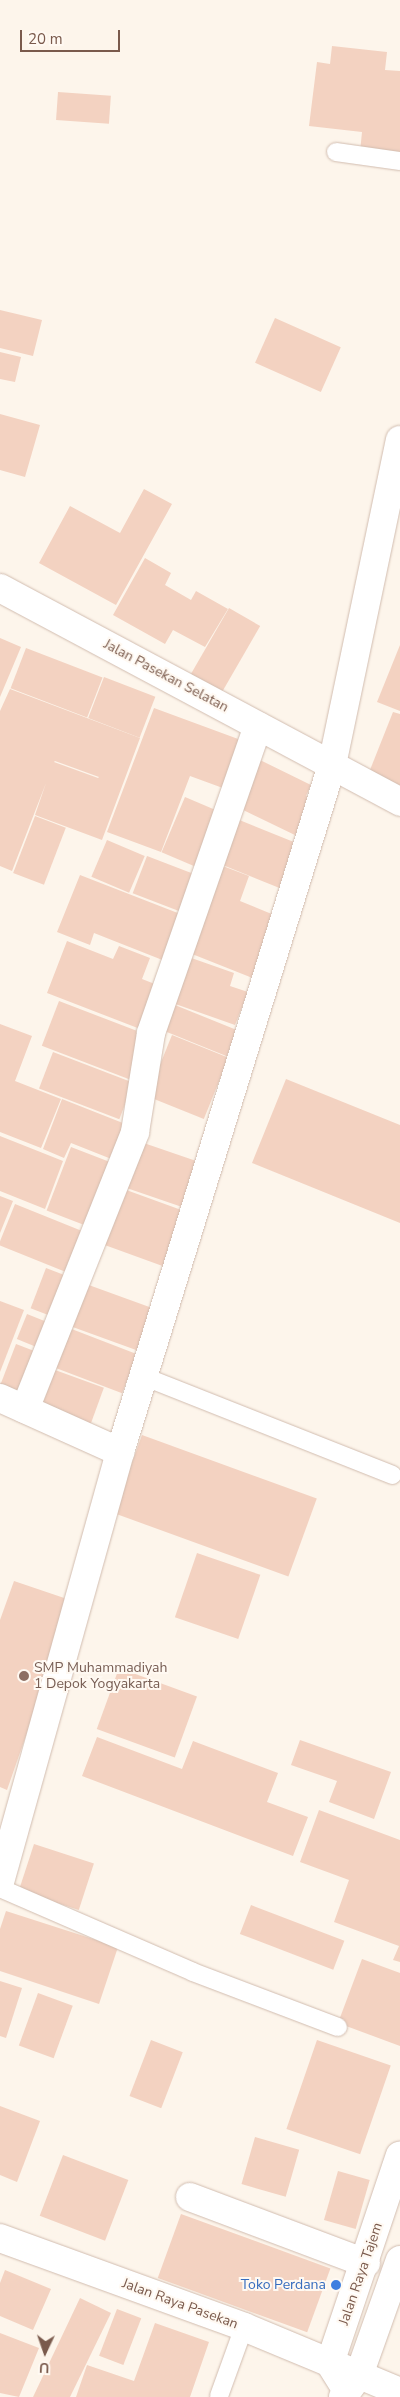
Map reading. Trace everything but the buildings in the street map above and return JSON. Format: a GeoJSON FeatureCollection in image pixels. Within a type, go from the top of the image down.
{"type":"FeatureCollection","features":[{"type":"Feature","properties":{"kind":"street"},"geometry":{"type":"LineString","coordinates":[[0,1882],[120,1452],[145,1377],[332,765],[400,440]]}},
{"type":"Feature","properties":{"kind":"street","name":"Jalan Pasekan Selatan"},"geometry":{"type":"LineString","coordinates":[[0,588],[400,802]]}},
{"type":"Feature","properties":{"kind":"street"},"geometry":{"type":"LineString","coordinates":[[25,1409],[135,1132],[151,1033],[258,726]]}},
{"type":"Feature","properties":{"kind":"street"},"geometry":{"type":"LineString","coordinates":[[0,1398],[120,1452]]}},
{"type":"Feature","properties":{"kind":"street","name":"Jalan Raya Tajem"},"geometry":{"type":"LineString","coordinates":[[330,2363],[366,2263],[400,2155]]}},
{"type":"Feature","properties":{"kind":"street"},"geometry":{"type":"LineString","coordinates":[[190,2197],[366,2263]]}},
{"type":"Feature","properties":{"kind":"street","name":"Jalan Raya Pasekan"},"geometry":{"type":"LineString","coordinates":[[0,2238],[244,2327],[330,2363]]}},
{"type":"Feature","properties":{"kind":"street"},"geometry":{"type":"LineString","coordinates":[[349,2387],[400,2260]]}},
{"type":"Feature","properties":{"kind":"street"},"geometry":{"type":"LineString","coordinates":[[330,2363],[349,2387],[400,2392]]}},
{"type":"Feature","properties":{"kind":"lane"},"geometry":{"type":"LineString","coordinates":[[336,152],[400,161]]}},
{"type":"Feature","properties":{"kind":"lane"},"geometry":{"type":"LineString","coordinates":[[145,1377],[392,1475]]}},
{"type":"Feature","properties":{"kind":"lane"},"geometry":{"type":"LineString","coordinates":[[0,1888],[193,1972],[338,2027]]}},
{"type":"Feature","properties":{"kind":"lane"},"geometry":{"type":"LineString","coordinates":[[220,2396],[244,2327]]}},
{"type":"Feature","properties":{"kind":"place","name":"SMP Muhammadiyah 1 Depok Yogyakarta"},"geometry":{"type":"Point","coordinates":[24,1676]}},
{"type":"Feature","properties":{"kind":"place","name":"Toko Perdana"},"geometry":{"type":"Point","coordinates":[336,2285]}}]}
